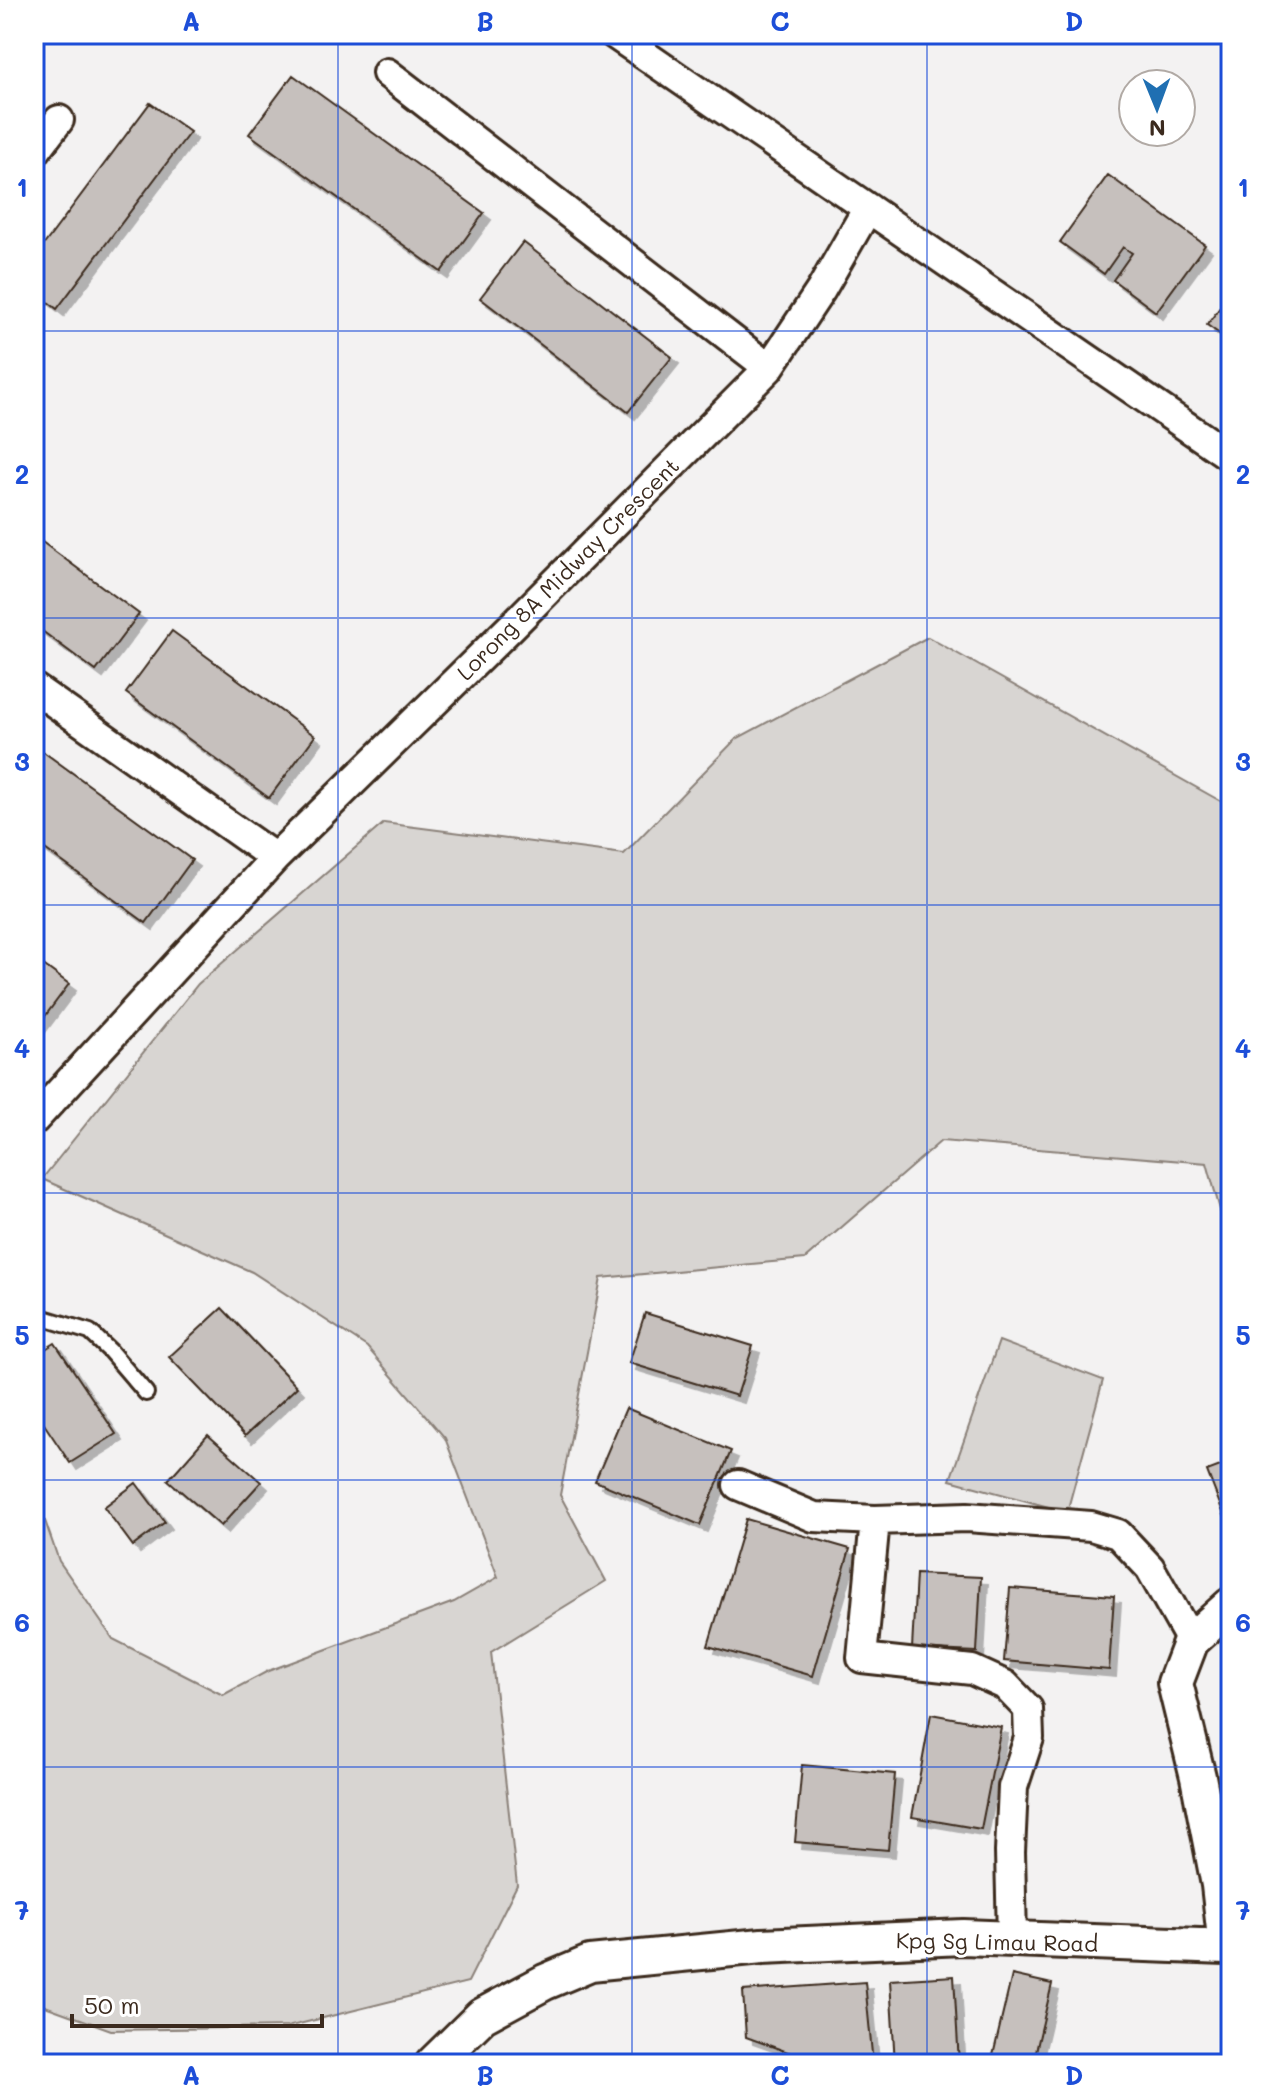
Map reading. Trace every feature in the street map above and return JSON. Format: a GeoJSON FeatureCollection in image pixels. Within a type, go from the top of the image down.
{"type":"FeatureCollection","features":[{"type":"Feature","properties":{"kind":"street"},"geometry":{"type":"LineString","coordinates":[[614,34],[1231,457]]}},
{"type":"Feature","properties":{"kind":"street"},"geometry":{"type":"LineString","coordinates":[[387,73],[769,368]]}},
{"type":"Feature","properties":{"kind":"street"},"geometry":{"type":"LineString","coordinates":[[34,153],[59,120]]}},
{"type":"Feature","properties":{"kind":"street","name":"Lorong 8A Midway Crescent"},"geometry":{"type":"LineString","coordinates":[[34,1120],[275,858],[769,368],[821,290],[868,208]]}},
{"type":"Feature","properties":{"kind":"street"},"geometry":{"type":"LineString","coordinates":[[34,688],[275,858]]}},
{"type":"Feature","properties":{"kind":"street"},"geometry":{"type":"LineString","coordinates":[[738,1485],[814,1517],[875,1520],[967,1517],[1091,1526],[1118,1534],[1150,1568],[1191,1641]]}},
{"type":"Feature","properties":{"kind":"street"},"geometry":{"type":"LineString","coordinates":[[875,1520],[862,1658],[972,1670],[1005,1685],[1028,1709],[1029,1738],[1013,1787],[1010,1852],[1012,1939]]}},
{"type":"Feature","properties":{"kind":"street","name":"Kpg Sg Limau Road"},"geometry":{"type":"LineString","coordinates":[[433,2064],[482,2016],[545,1982],[590,1963],[762,1946],[963,1937],[1229,1948],[1198,1777],[1175,1683],[1191,1641],[1231,1605]]}},
{"type":"Feature","properties":{"kind":"lane"},"geometry":{"type":"LineString","coordinates":[[34,1315],[90,1332],[146,1393]]}},
{"type":"Feature","properties":{"kind":"shaded area"},"geometry":{"type":"Polygon","coordinates":[[[928,637],[1231,807],[1231,1260],[1207,1163],[941,1141],[805,1259],[601,1278],[560,1495],[606,1581],[491,1652],[517,1885],[468,1982],[287,2027],[111,2030],[34,2002],[34,1489],[59,1561],[113,1639],[223,1695],[268,1671],[454,1602],[498,1577],[445,1438],[367,1347],[252,1272],[42,1179],[198,984],[384,823],[624,854],[736,739],[928,637]]]}},
{"type":"Feature","properties":{"kind":"shaded area"},"geometry":{"type":"Polygon","coordinates":[[[999,1341],[1103,1380],[1067,1512],[950,1480],[999,1341]]]}},
{"type":"Feature","properties":{"kind":"building"},"geometry":{"type":"Polygon","coordinates":[[[293,75],[484,213],[441,272],[249,134],[293,75]]]}},
{"type":"Feature","properties":{"kind":"building"},"geometry":{"type":"Polygon","coordinates":[[[150,103],[190,132],[57,309],[34,291],[34,258],[150,103]]]}},
{"type":"Feature","properties":{"kind":"building"},"geometry":{"type":"Polygon","coordinates":[[[1108,175],[1205,245],[1156,312],[1113,280],[1132,253],[1123,247],[1104,274],[1060,242],[1108,175]]]}},
{"type":"Feature","properties":{"kind":"building"},"geometry":{"type":"Polygon","coordinates":[[[523,242],[672,357],[628,412],[480,298],[523,242]]]}},
{"type":"Feature","properties":{"kind":"building"},"geometry":{"type":"Polygon","coordinates":[[[1231,292],[1231,342],[1207,325],[1231,292]]]}},
{"type":"Feature","properties":{"kind":"building"},"geometry":{"type":"Polygon","coordinates":[[[34,536],[139,614],[96,671],[34,625],[34,536]]]}},
{"type":"Feature","properties":{"kind":"building"},"geometry":{"type":"Polygon","coordinates":[[[172,631],[315,736],[269,798],[126,693],[172,631]]]}},
{"type":"Feature","properties":{"kind":"building"},"geometry":{"type":"Polygon","coordinates":[[[34,745],[192,860],[146,923],[34,841],[34,745]]]}},
{"type":"Feature","properties":{"kind":"building"},"geometry":{"type":"Polygon","coordinates":[[[34,958],[69,984],[34,1031],[34,958]]]}},
{"type":"Feature","properties":{"kind":"building"},"geometry":{"type":"Polygon","coordinates":[[[222,1308],[297,1387],[245,1436],[169,1357],[222,1308]]]}},
{"type":"Feature","properties":{"kind":"building"},"geometry":{"type":"Polygon","coordinates":[[[645,1313],[753,1346],[737,1396],[629,1363],[645,1313]]]}},
{"type":"Feature","properties":{"kind":"building"},"geometry":{"type":"Polygon","coordinates":[[[55,1343],[116,1434],[70,1463],[34,1409],[34,1356],[55,1343]]]}},
{"type":"Feature","properties":{"kind":"building"},"geometry":{"type":"Polygon","coordinates":[[[626,1408],[731,1451],[700,1525],[595,1481],[626,1408]]]}},
{"type":"Feature","properties":{"kind":"building"},"geometry":{"type":"Polygon","coordinates":[[[208,1435],[261,1482],[221,1526],[168,1480],[208,1435]]]}},
{"type":"Feature","properties":{"kind":"building"},"geometry":{"type":"Polygon","coordinates":[[[1231,1462],[1231,1533],[1207,1471],[1231,1462]]]}},
{"type":"Feature","properties":{"kind":"building"},"geometry":{"type":"Polygon","coordinates":[[[136,1483],[165,1522],[133,1546],[104,1507],[136,1483]]]}},
{"type":"Feature","properties":{"kind":"building"},"geometry":{"type":"Polygon","coordinates":[[[746,1519],[850,1549],[813,1676],[708,1646],[746,1519]]]}},
{"type":"Feature","properties":{"kind":"building"},"geometry":{"type":"Polygon","coordinates":[[[916,1574],[981,1577],[977,1652],[912,1649],[916,1574]]]}},
{"type":"Feature","properties":{"kind":"building"},"geometry":{"type":"Polygon","coordinates":[[[1010,1588],[1114,1596],[1109,1670],[1004,1661],[1010,1588]]]}},
{"type":"Feature","properties":{"kind":"building"},"geometry":{"type":"Polygon","coordinates":[[[931,1714],[1001,1727],[981,1829],[912,1817],[931,1714]]]}},
{"type":"Feature","properties":{"kind":"building"},"geometry":{"type":"Polygon","coordinates":[[[802,1765],[895,1774],[888,1850],[795,1842],[802,1765]]]}},
{"type":"Feature","properties":{"kind":"building"},"geometry":{"type":"Polygon","coordinates":[[[1012,1975],[1052,1984],[1033,2064],[991,2064],[1012,1975]]]}},
{"type":"Feature","properties":{"kind":"building"},"geometry":{"type":"Polygon","coordinates":[[[954,1976],[959,2064],[895,2064],[890,1980],[954,1976]]]}},
{"type":"Feature","properties":{"kind":"building"},"geometry":{"type":"Polygon","coordinates":[[[865,1982],[873,2064],[821,2064],[746,2037],[743,1991],[865,1982]]]}}]}
